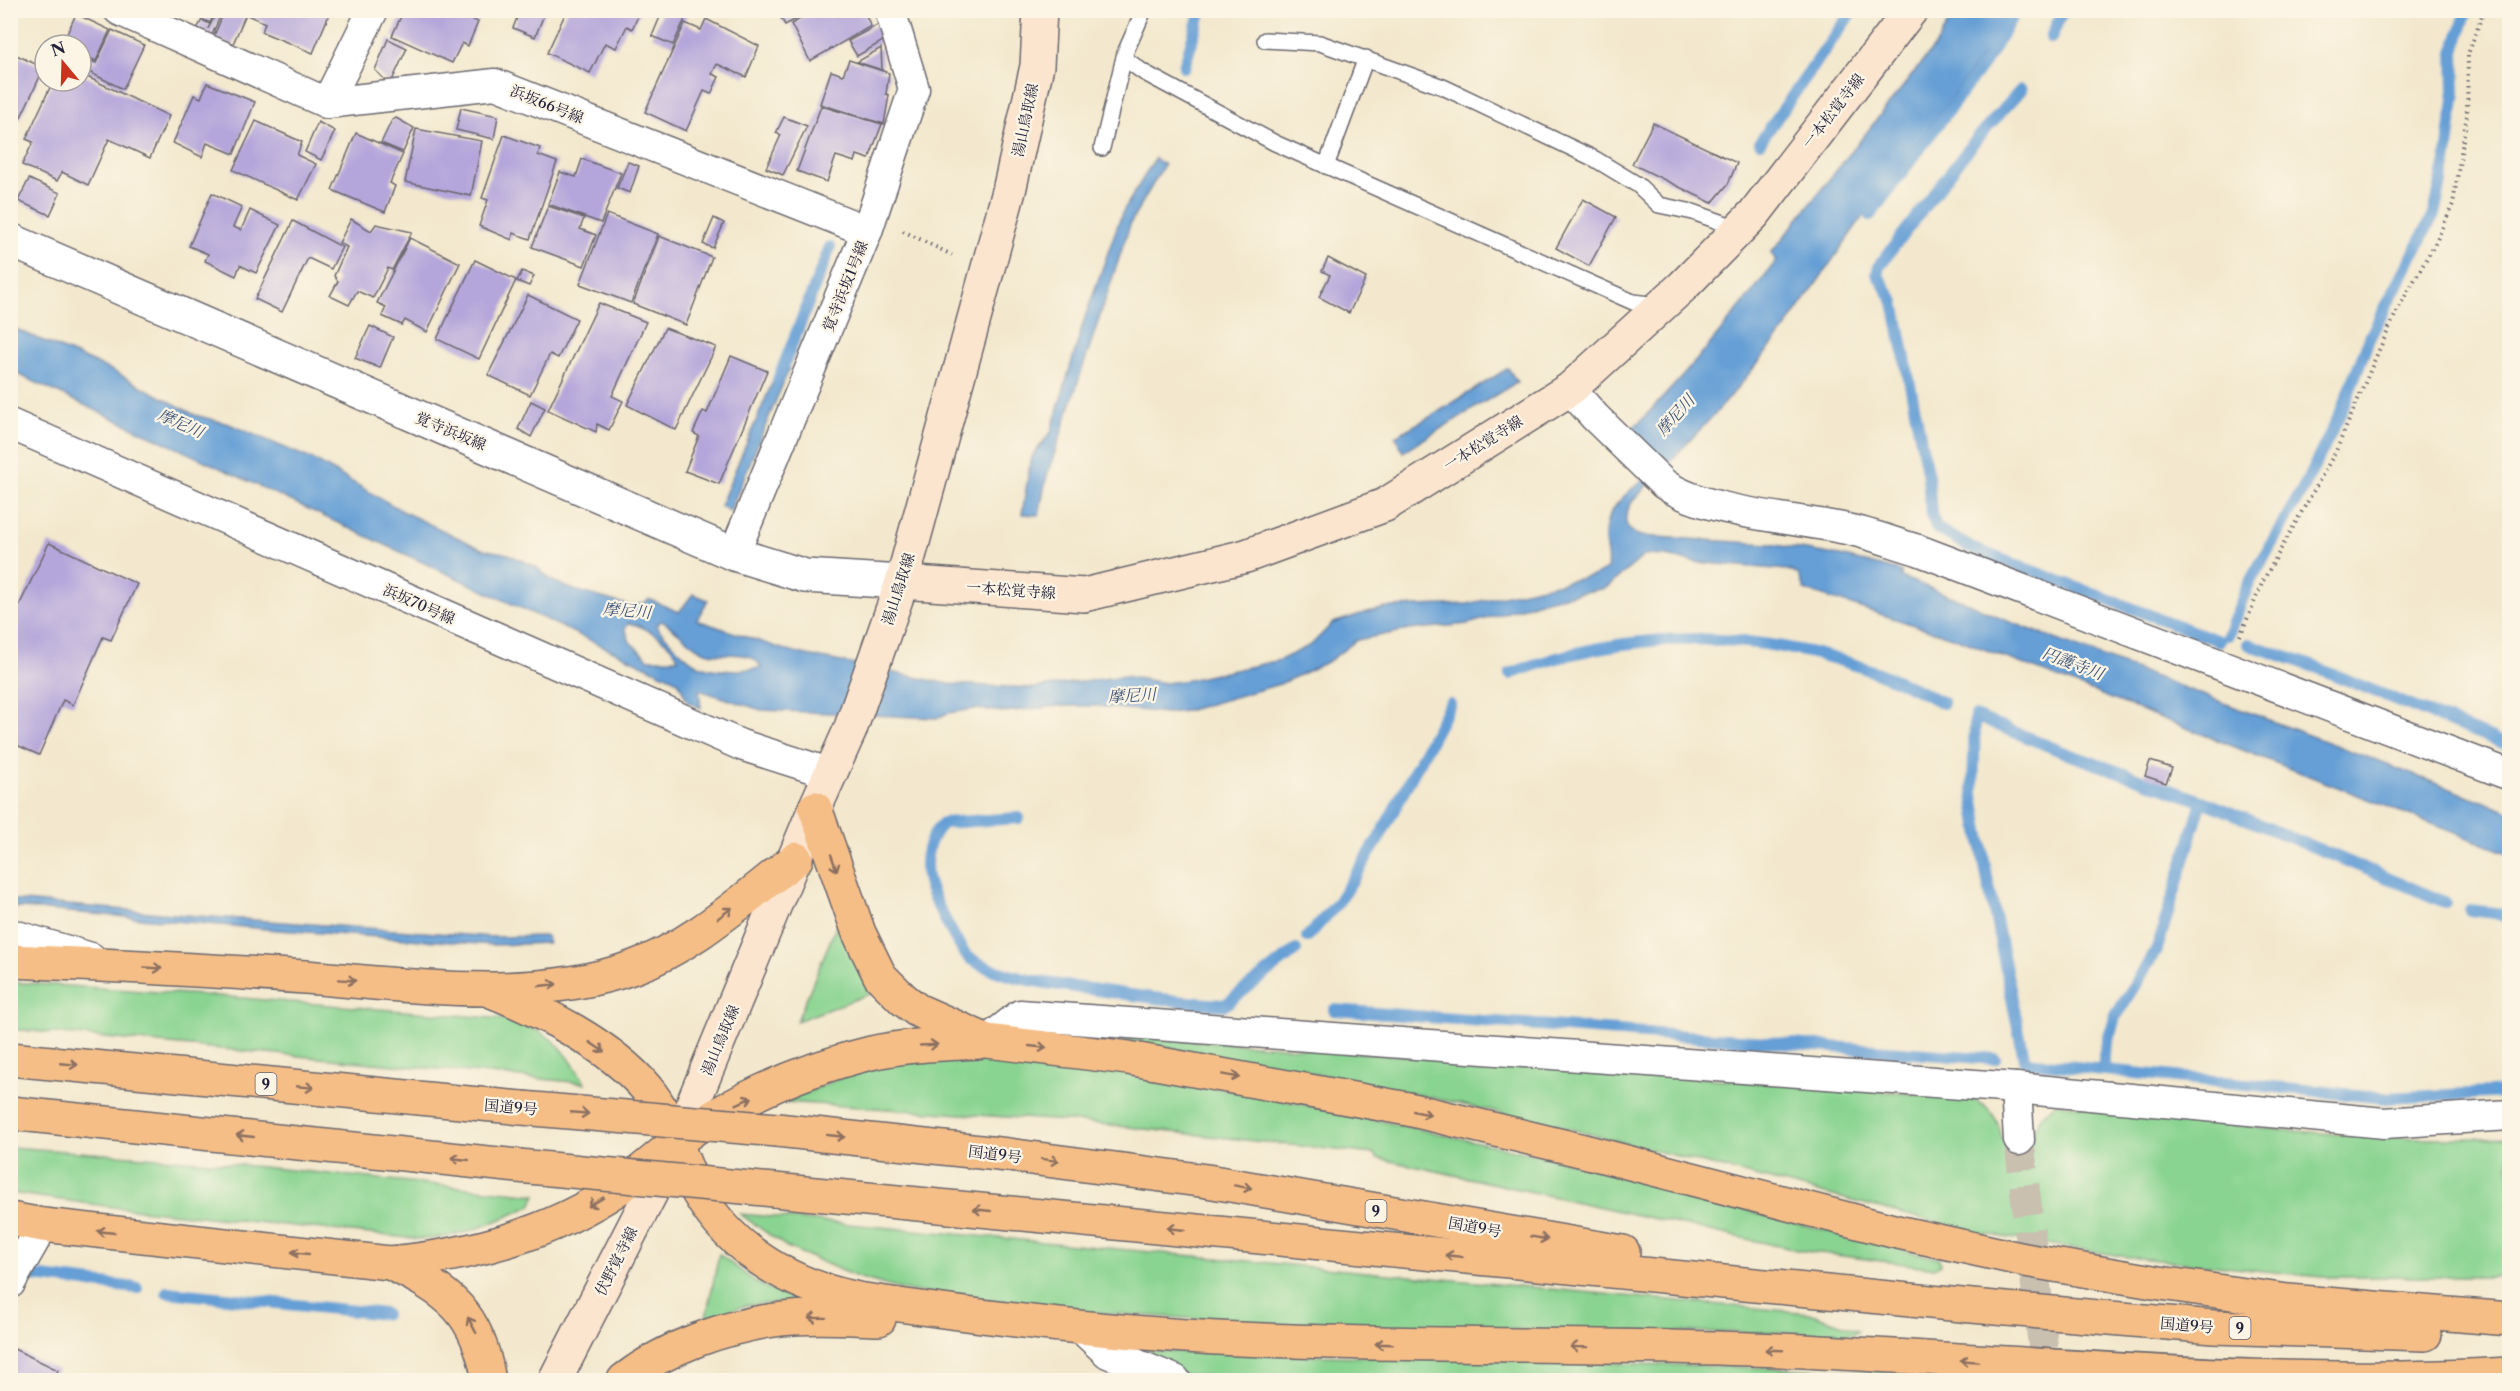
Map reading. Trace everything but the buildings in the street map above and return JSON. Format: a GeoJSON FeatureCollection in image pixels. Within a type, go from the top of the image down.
{"type":"FeatureCollection","features":[{"type":"Feature","properties":{"kind":"highway"},"geometry":{"type":"LineString","coordinates":[[815,808],[859,933],[880,976],[890,988],[917,1010],[987,1041]]}},
{"type":"Feature","properties":{"kind":"highway"},"geometry":{"type":"LineString","coordinates":[[10,961],[114,965],[489,990],[593,979],[647,962],[685,942],[796,859]]}},
{"type":"Feature","properties":{"kind":"highway"},"geometry":{"type":"LineString","coordinates":[[489,990],[554,1020],[600,1048],[630,1071],[656,1100],[677,1142],[691,1179],[713,1215],[746,1249],[786,1276],[831,1294],[1022,1322],[1235,1338],[1367,1343],[1778,1350],[2092,1369],[2303,1378],[2510,1374]]}},
{"type":"Feature","properties":{"kind":"highway"},"geometry":{"type":"LineString","coordinates":[[10,1219],[43,1225],[390,1263],[463,1253],[508,1242],[550,1226],[596,1203],[622,1186],[703,1122],[736,1104],[850,1059],[913,1046],[987,1041],[1128,1058],[1398,1107],[1595,1154],[1893,1231],[2046,1264],[2288,1301],[2510,1319]]}},
{"type":"Feature","properties":{"kind":"highway","name":"国道9号"},"geometry":{"type":"LineString","coordinates":[[10,1059],[777,1130],[1020,1156],[1207,1181],[1719,1268],[1972,1306]]}},
{"type":"Feature","properties":{"kind":"highway","name":"国道9号"},"geometry":{"type":"LineString","coordinates":[[10,1113],[518,1166],[1972,1306],[2214,1327],[2510,1336]]}},
{"type":"Feature","properties":{"kind":"highway"},"geometry":{"type":"LineString","coordinates":[[390,1263],[435,1287],[466,1315],[482,1349],[489,1380]]}},
{"type":"Feature","properties":{"kind":"highway"},"geometry":{"type":"LineString","coordinates":[[624,1380],[648,1364],[688,1344],[749,1325],[784,1319],[1022,1322]]}},
{"type":"Feature","properties":{"kind":"main road","name":"湯山鳥取線"},"geometry":{"type":"LineString","coordinates":[[677,1142],[796,859],[815,808],[850,730],[902,582],[1009,191],[1037,66],[1040,10]]}},
{"type":"Feature","properties":{"kind":"main road","name":"一本松覚寺線"},"geometry":{"type":"LineString","coordinates":[[902,582],[1084,595],[1246,556],[1385,505],[1570,389],[1662,305],[1754,214],[1911,10]]}},
{"type":"Feature","properties":{"kind":"main road","name":"伏野覚寺線"},"geometry":{"type":"LineString","coordinates":[[555,1380],[677,1142]]}},
{"type":"Feature","properties":{"kind":"street"},"geometry":{"type":"LineString","coordinates":[[119,10],[327,103],[373,10]]}},
{"type":"Feature","properties":{"kind":"street","name":"覚寺浜坂1号線"},"geometry":{"type":"LineString","coordinates":[[734,554],[867,231],[914,89],[890,10]]}},
{"type":"Feature","properties":{"kind":"street","name":"浜坂66号線"},"geometry":{"type":"LineString","coordinates":[[327,103],[495,84],[867,231]]}},
{"type":"Feature","properties":{"kind":"street","name":"覚寺浜坂線"},"geometry":{"type":"LineString","coordinates":[[10,240],[734,554],[805,576],[902,582]]}},
{"type":"Feature","properties":{"kind":"street"},"geometry":{"type":"LineString","coordinates":[[1570,389],[1595,417],[1664,484],[1676,492],[1710,505],[1849,529],[1918,550],[2510,775]]}},
{"type":"Feature","properties":{"kind":"street","name":"浜坂70号線"},"geometry":{"type":"LineString","coordinates":[[10,424],[741,745],[832,774]]}},
{"type":"Feature","properties":{"kind":"street"},"geometry":{"type":"LineString","coordinates":[[10,934],[114,965]]}},
{"type":"Feature","properties":{"kind":"street"},"geometry":{"type":"LineString","coordinates":[[987,1041],[1020,1015],[2016,1088],[2384,1123],[2510,1115]]}},
{"type":"Feature","properties":{"kind":"street"},"geometry":{"type":"LineString","coordinates":[[2016,1088],[2019,1140]]}},
{"type":"Feature","properties":{"kind":"street"},"geometry":{"type":"LineString","coordinates":[[10,1233],[43,1225]]}},
{"type":"Feature","properties":{"kind":"street"},"geometry":{"type":"LineString","coordinates":[[10,1283],[43,1225]]}},
{"type":"Feature","properties":{"kind":"street"},"geometry":{"type":"LineString","coordinates":[[1081,1328],[1108,1353],[1175,1380]]}},
{"type":"Feature","properties":{"kind":"lane"},"geometry":{"type":"LineString","coordinates":[[1102,148],[1124,58],[1144,10]]}},
{"type":"Feature","properties":{"kind":"lane"},"geometry":{"type":"LineString","coordinates":[[1265,40],[1320,43],[1443,87],[1595,159],[1638,185],[1659,205],[1693,212],[1740,229]]}},
{"type":"Feature","properties":{"kind":"lane"},"geometry":{"type":"LineString","coordinates":[[1124,58],[1143,72],[1264,138],[1633,302],[1662,305]]}},
{"type":"Feature","properties":{"kind":"lane"},"geometry":{"type":"LineString","coordinates":[[1326,166],[1366,58]]}},
{"type":"Feature","properties":{"kind":"path"},"geometry":{"type":"LineString","coordinates":[[2227,668],[2264,579],[2336,451],[2383,339],[2436,242],[2453,204],[2467,115],[2468,54],[2484,10]]}},
{"type":"Feature","properties":{"kind":"path"},"geometry":{"type":"LineString","coordinates":[[902,230],[952,255]]}},
{"type":"Feature","properties":{"kind":"green space"},"geometry":{"type":"Polygon","coordinates":[[[838,922],[853,959],[862,976],[875,992],[797,1021],[838,922]]]}},
{"type":"Feature","properties":{"kind":"green space"},"geometry":{"type":"Polygon","coordinates":[[[10,982],[505,1019],[534,1029],[553,1041],[568,1057],[585,1083],[11,1029],[10,982]]]}},
{"type":"Feature","properties":{"kind":"green space"},"geometry":{"type":"Polygon","coordinates":[[[1040,1029],[1971,1098],[1989,1109],[1998,1125],[2002,1139],[2030,1143],[2039,1120],[2057,1103],[2283,1130],[2396,1137],[2509,1137],[2509,1277],[2321,1277],[2128,1257],[1978,1233],[1567,1128],[1370,1084],[1148,1044],[1040,1029]]]}},
{"type":"Feature","properties":{"kind":"green space"},"geometry":{"type":"Polygon","coordinates":[[[931,1060],[1050,1062],[1150,1075],[1302,1104],[1579,1164],[1768,1216],[1939,1259],[1941,1264],[1935,1268],[1797,1250],[1377,1158],[1374,1154],[1081,1122],[785,1102],[861,1069],[931,1060]]]}},
{"type":"Feature","properties":{"kind":"green space"},"geometry":{"type":"Polygon","coordinates":[[[11,1147],[212,1162],[536,1195],[531,1206],[490,1224],[448,1237],[418,1239],[113,1207],[11,1193],[11,1147]]]}},
{"type":"Feature","properties":{"kind":"green space"},"geometry":{"type":"Polygon","coordinates":[[[740,1214],[1809,1313],[1858,1330],[1853,1334],[1329,1327],[1085,1312],[903,1290],[857,1277],[787,1247],[740,1214]]]}},
{"type":"Feature","properties":{"kind":"green space"},"geometry":{"type":"Polygon","coordinates":[[[719,1254],[757,1283],[799,1302],[748,1305],[706,1318],[719,1254]]]}},
{"type":"Feature","properties":{"kind":"green space"},"geometry":{"type":"Polygon","coordinates":[[[1139,1350],[1692,1365],[2024,1380],[1246,1380],[1178,1374],[1139,1350]]]}},
{"type":"Feature","properties":{"kind":"water"},"geometry":{"type":"Polygon","coordinates":[[[1955,11],[2010,11],[1987,50],[1856,226],[1782,333],[1726,402],[1632,502],[1626,518],[1627,527],[1641,536],[1770,544],[1836,555],[1901,571],[1901,577],[2000,618],[2509,811],[2509,854],[1958,639],[1804,590],[1799,575],[1788,570],[1693,562],[1666,556],[1645,555],[1606,588],[1550,599],[1468,624],[1409,630],[1357,640],[1329,661],[1280,684],[1186,711],[1167,713],[1097,706],[1057,706],[1005,712],[975,709],[948,713],[937,718],[761,710],[699,690],[701,708],[688,702],[678,681],[11,371],[11,327],[113,371],[195,415],[229,424],[316,461],[404,512],[482,549],[508,554],[536,567],[553,581],[571,589],[631,606],[644,603],[649,599],[679,612],[693,594],[708,600],[697,620],[788,651],[949,684],[1034,688],[1124,676],[1166,683],[1188,680],[1280,660],[1311,645],[1333,623],[1367,612],[1392,607],[1467,604],[1596,575],[1607,569],[1605,531],[1607,522],[1615,506],[1642,480],[1627,434],[1705,350],[1777,260],[1771,253],[1935,46],[1955,11]],[[662,621],[657,623],[657,628],[695,663],[710,669],[761,668],[752,658],[746,656],[703,651],[662,621]],[[629,623],[625,628],[630,642],[649,659],[678,659],[665,641],[629,623]]]}},
{"type":"Feature","properties":{"kind":"water"},"geometry":{"type":"Polygon","coordinates":[[[1155,158],[1164,165],[1131,222],[1046,479],[1039,515],[1022,514],[1033,455],[1051,432],[1085,317],[1122,213],[1155,158]]]}},
{"type":"Feature","properties":{"kind":"water"},"geometry":{"type":"Polygon","coordinates":[[[780,364],[789,369],[730,511],[720,506],[780,364]]]}},
{"type":"Feature","properties":{"kind":"water"},"geometry":{"type":"Polygon","coordinates":[[[1508,368],[1517,382],[1403,452],[1395,436],[1508,368]]]}},
{"type":"Feature","properties":{"kind":"water"},"geometry":{"type":"Polygon","coordinates":[[[11,900],[493,937],[547,936],[548,943],[494,945],[278,930],[11,907],[11,900]]]}},
{"type":"Feature","properties":{"kind":"waterway"},"geometry":{"type":"LineString","coordinates":[[1184,67],[1201,10]]}},
{"type":"Feature","properties":{"kind":"waterway"},"geometry":{"type":"LineString","coordinates":[[1760,142],[1853,10]]}},
{"type":"Feature","properties":{"kind":"waterway"},"geometry":{"type":"LineString","coordinates":[[1870,215],[1988,58],[2016,10]]}},
{"type":"Feature","properties":{"kind":"waterway"},"geometry":{"type":"LineString","coordinates":[[2051,38],[2063,10]]}},
{"type":"Feature","properties":{"kind":"waterway"},"geometry":{"type":"LineString","coordinates":[[2228,635],[2248,585],[2304,487],[2343,408],[2369,339],[2434,214],[2447,156],[2455,91],[2454,52],[2467,10]]}},
{"type":"Feature","properties":{"kind":"waterway"},"geometry":{"type":"LineString","coordinates":[[1937,529],[1931,514],[1928,477],[1894,302],[1877,274],[1879,266],[1973,143],[2021,90]]}},
{"type":"Feature","properties":{"kind":"waterway"},"geometry":{"type":"LineString","coordinates":[[778,380],[830,247]]}},
{"type":"Feature","properties":{"kind":"waterway"},"geometry":{"type":"LineString","coordinates":[[1942,531],[1971,548],[2219,641]]}},
{"type":"Feature","properties":{"kind":"waterway"},"geometry":{"type":"LineString","coordinates":[[1510,674],[1564,656],[1619,645],[1674,640],[1730,640],[1785,647],[1839,660],[1892,679],[1943,703]]}},
{"type":"Feature","properties":{"kind":"waterway"},"geometry":{"type":"LineString","coordinates":[[2248,644],[2315,667],[2510,746]]}},
{"type":"Feature","properties":{"kind":"waterway"},"geometry":{"type":"LineString","coordinates":[[1307,937],[1337,904],[1378,840],[1450,704]]}},
{"type":"Feature","properties":{"kind":"waterway"},"geometry":{"type":"LineString","coordinates":[[2445,902],[2210,804],[2068,754],[1975,716],[1973,795],[1986,872],[2025,1062],[2386,1098],[2510,1092]]}},
{"type":"Feature","properties":{"kind":"waterway"},"geometry":{"type":"LineString","coordinates":[[2104,1068],[2104,1054],[2115,1017],[2157,949],[2202,801]]}},
{"type":"Feature","properties":{"kind":"waterway"},"geometry":{"type":"LineString","coordinates":[[1019,818],[943,823],[929,846],[926,864],[933,897],[966,954],[984,966],[1015,977],[1048,983],[1177,1001],[1225,1005],[1296,950]]}},
{"type":"Feature","properties":{"kind":"waterway"},"geometry":{"type":"LineString","coordinates":[[2470,910],[2495,913],[2510,918]]}},
{"type":"Feature","properties":{"kind":"waterway"},"geometry":{"type":"LineString","coordinates":[[1334,1010],[1995,1059]]}},
{"type":"Feature","properties":{"kind":"waterway"},"geometry":{"type":"LineString","coordinates":[[34,1276],[137,1288]]}},
{"type":"Feature","properties":{"kind":"waterway"},"geometry":{"type":"LineString","coordinates":[[167,1292],[385,1314]]}},
{"type":"Feature","properties":{"kind":"tunnel"},"geometry":{"type":"LineString","coordinates":[[2019,1140],[2047,1380]]}},
{"type":"Feature","properties":{"kind":"water label","name":"摩尼川"},"geometry":{"type":"Point","coordinates":[1675,415]}},
{"type":"Feature","properties":{"kind":"water label","name":"摩尼川"},"geometry":{"type":"Point","coordinates":[181,423]}},
{"type":"Feature","properties":{"kind":"water label","name":"摩尼川"},"geometry":{"type":"Point","coordinates":[627,610]}},
{"type":"Feature","properties":{"kind":"water label","name":"円護寺川"},"geometry":{"type":"Point","coordinates":[2073,663]}},
{"type":"Feature","properties":{"kind":"water label","name":"摩尼川"},"geometry":{"type":"Point","coordinates":[1132,695]}}]}
